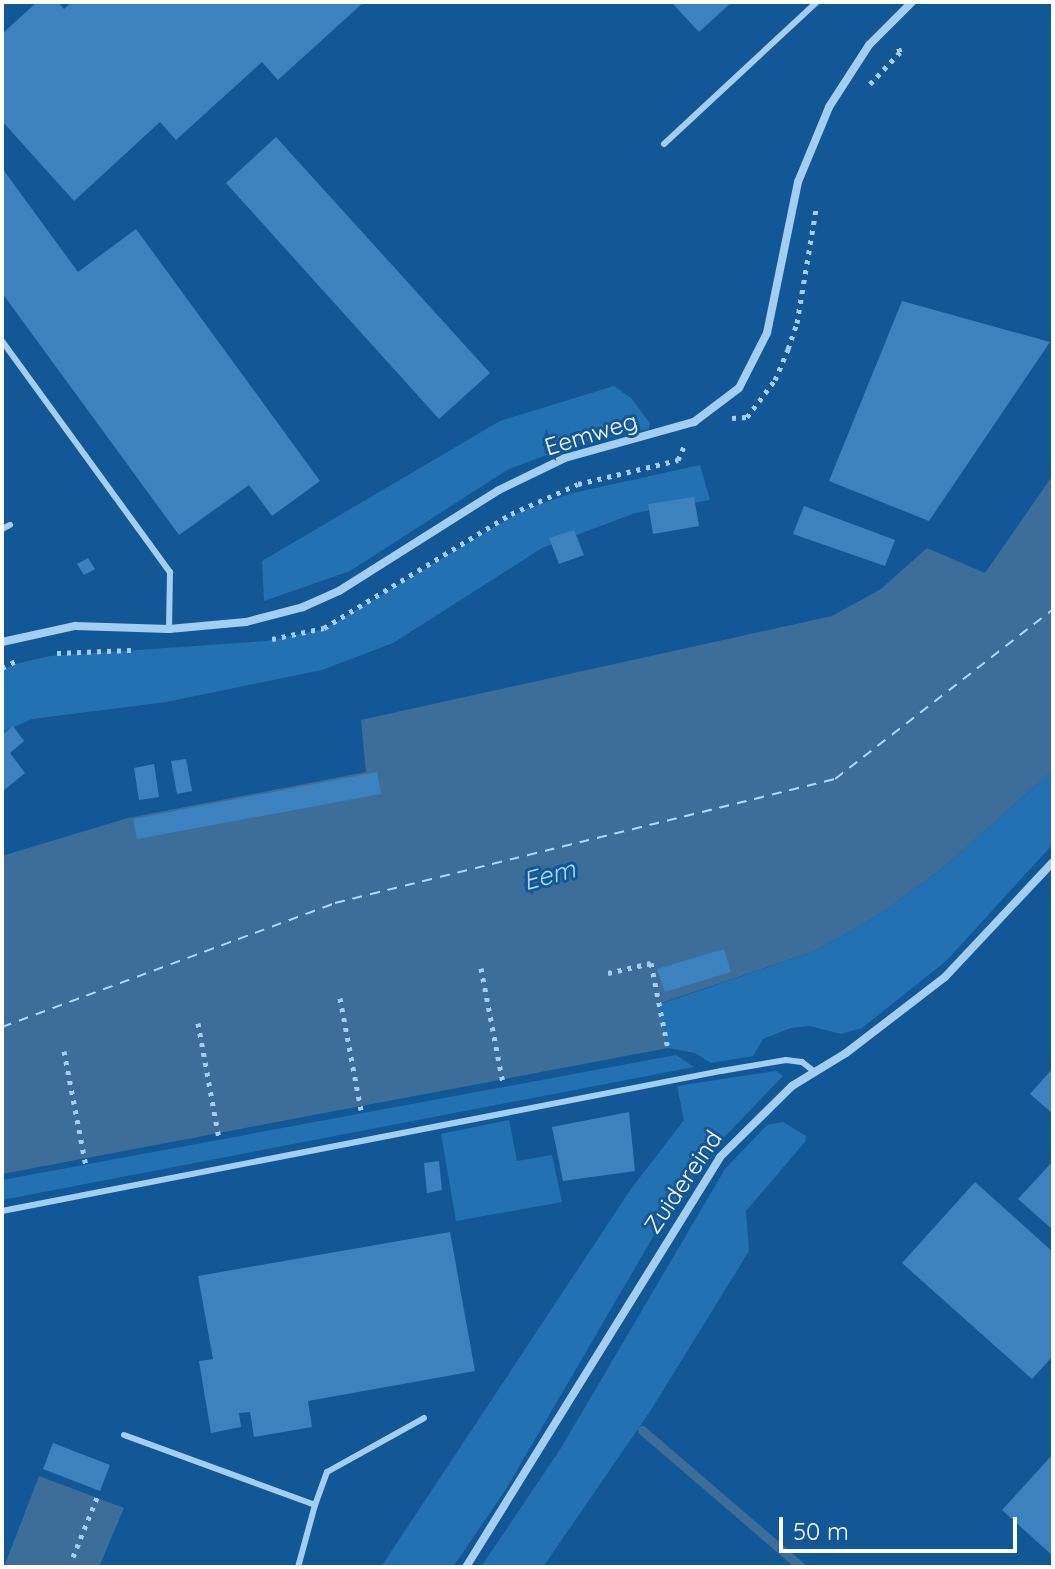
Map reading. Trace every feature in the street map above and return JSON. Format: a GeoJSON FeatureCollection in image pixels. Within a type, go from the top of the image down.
{"type":"FeatureCollection","features":[{"type":"Feature","properties":{"kind":"street","name":"Eemweg"},"geometry":{"type":"LineString","coordinates":[[2,642],[75,626],[169,629],[246,622],[303,607],[339,591],[499,490],[565,458],[694,422],[739,388],[767,333],[798,182],[829,107],[869,45],[912,2]]}},
{"type":"Feature","properties":{"kind":"street","name":"Zuidereind"},"geometry":{"type":"LineString","coordinates":[[466,1567],[720,1157],[751,1121],[945,977],[1053,862]]}},
{"type":"Feature","properties":{"kind":"lane"},"geometry":{"type":"LineString","coordinates":[[664,144],[817,2]]}},
{"type":"Feature","properties":{"kind":"lane"},"geometry":{"type":"LineString","coordinates":[[2,341],[170,572],[169,629]]}},
{"type":"Feature","properties":{"kind":"lane"},"geometry":{"type":"LineString","coordinates":[[2,529],[10,525]]}},
{"type":"Feature","properties":{"kind":"lane"},"geometry":{"type":"LineString","coordinates":[[2,1211],[721,1071],[786,1060],[802,1062],[815,1072]]}},
{"type":"Feature","properties":{"kind":"lane"},"geometry":{"type":"LineString","coordinates":[[298,1567],[327,1472],[424,1418]]}},
{"type":"Feature","properties":{"kind":"lane"},"geometry":{"type":"LineString","coordinates":[[124,1435],[315,1505]]}},
{"type":"Feature","properties":{"kind":"path"},"geometry":{"type":"LineString","coordinates":[[864,93],[900,52]]}},
{"type":"Feature","properties":{"kind":"path"},"geometry":{"type":"LineString","coordinates":[[747,417],[775,380],[797,323],[818,195]]}},
{"type":"Feature","properties":{"kind":"path"},"geometry":{"type":"LineString","coordinates":[[608,973],[651,963],[668,1049]]}},
{"type":"Feature","properties":{"kind":"path"},"geometry":{"type":"LineString","coordinates":[[481,968],[503,1083]]}},
{"type":"Feature","properties":{"kind":"path"},"geometry":{"type":"LineString","coordinates":[[340,998],[361,1110]]}},
{"type":"Feature","properties":{"kind":"path"},"geometry":{"type":"LineString","coordinates":[[198,1023],[219,1138]]}},
{"type":"Feature","properties":{"kind":"path"},"geometry":{"type":"LineString","coordinates":[[64,1051],[86,1166]]}},
{"type":"Feature","properties":{"kind":"path"},"geometry":{"type":"LineString","coordinates":[[73,1557],[98,1495]]}},
{"type":"Feature","properties":{"kind":"shaded area"},"geometry":{"type":"Polygon","coordinates":[[[614,386],[631,398],[650,423],[649,429],[576,444],[507,470],[350,571],[264,601],[262,561],[500,421],[614,386]]]}},
{"type":"Feature","properties":{"kind":"shaded area"},"geometry":{"type":"Polygon","coordinates":[[[700,465],[710,500],[635,513],[542,548],[393,643],[322,670],[166,702],[32,719],[2,732],[2,670],[15,664],[50,656],[266,641],[324,629],[523,510],[573,493],[700,465]]]}},
{"type":"Feature","properties":{"kind":"shaded area"},"geometry":{"type":"Polygon","coordinates":[[[1053,770],[1053,844],[946,961],[862,1028],[841,1034],[810,1026],[791,1028],[763,1039],[753,1056],[711,1063],[695,1053],[668,1048],[657,1005],[813,952],[882,913],[944,867],[1053,770]]]}},
{"type":"Feature","properties":{"kind":"shaded area"},"geometry":{"type":"Polygon","coordinates":[[[676,1055],[694,1067],[2,1200],[2,1180],[676,1055]]]}},
{"type":"Feature","properties":{"kind":"shaded area"},"geometry":{"type":"Polygon","coordinates":[[[776,1071],[783,1076],[710,1152],[667,1213],[506,1489],[453,1567],[381,1567],[631,1189],[684,1120],[677,1086],[776,1071]]]}},
{"type":"Feature","properties":{"kind":"shaded area"},"geometry":{"type":"Polygon","coordinates":[[[509,1120],[517,1161],[552,1155],[562,1202],[456,1221],[441,1134],[509,1120]]]}},
{"type":"Feature","properties":{"kind":"shaded area"},"geometry":{"type":"Polygon","coordinates":[[[783,1122],[806,1136],[805,1142],[746,1211],[749,1251],[651,1410],[543,1567],[481,1567],[561,1448],[725,1169],[767,1125],[783,1122]]]}},
{"type":"Feature","properties":{"kind":"water","name":"Eem"},"geometry":{"type":"Polygon","coordinates":[[[1053,475],[1053,770],[944,867],[882,913],[813,952],[658,1004],[668,1048],[2,1174],[2,856],[128,818],[366,772],[361,720],[832,616],[881,589],[927,548],[985,573],[1053,475]]]}},
{"type":"Feature","properties":{"kind":"water"},"geometry":{"type":"Polygon","coordinates":[[[39,1476],[124,1508],[99,1567],[4,1567],[39,1476]]]}},
{"type":"Feature","properties":{"kind":"building"},"geometry":{"type":"Polygon","coordinates":[[[37,2],[58,2],[64,9],[72,2],[364,2],[278,80],[262,62],[176,140],[160,122],[74,201],[2,121],[2,34],[37,2]]]}},
{"type":"Feature","properties":{"kind":"building"},"geometry":{"type":"Polygon","coordinates":[[[671,2],[732,2],[699,32],[671,2]]]}},
{"type":"Feature","properties":{"kind":"building"},"geometry":{"type":"Polygon","coordinates":[[[276,137],[490,373],[439,419],[226,183],[276,137]]]}},
{"type":"Feature","properties":{"kind":"building"},"geometry":{"type":"Polygon","coordinates":[[[2,168],[78,272],[136,229],[320,481],[272,516],[249,485],[179,535],[2,293],[2,168]]]}},
{"type":"Feature","properties":{"kind":"building"},"geometry":{"type":"Polygon","coordinates":[[[902,301],[1050,342],[929,521],[829,481],[902,301]]]}},
{"type":"Feature","properties":{"kind":"building"},"geometry":{"type":"Polygon","coordinates":[[[694,497],[699,526],[653,534],[648,504],[694,497]]]}},
{"type":"Feature","properties":{"kind":"building"},"geometry":{"type":"Polygon","coordinates":[[[804,506],[895,540],[885,566],[793,534],[804,506]]]}},
{"type":"Feature","properties":{"kind":"building"},"geometry":{"type":"Polygon","coordinates":[[[574,530],[584,555],[559,564],[549,538],[574,530]]]}},
{"type":"Feature","properties":{"kind":"building"},"geometry":{"type":"Polygon","coordinates":[[[88,558],[95,569],[84,575],[77,564],[88,558]]]}},
{"type":"Feature","properties":{"kind":"building"},"geometry":{"type":"Polygon","coordinates":[[[13,726],[24,741],[10,753],[25,773],[2,792],[2,735],[13,726]]]}},
{"type":"Feature","properties":{"kind":"building"},"geometry":{"type":"Polygon","coordinates":[[[186,759],[192,791],[177,794],[171,761],[186,759]]]}},
{"type":"Feature","properties":{"kind":"building"},"geometry":{"type":"Polygon","coordinates":[[[154,764],[159,797],[139,800],[134,768],[154,764]]]}},
{"type":"Feature","properties":{"kind":"building"},"geometry":{"type":"Polygon","coordinates":[[[377,772],[381,794],[137,839],[133,819],[377,772]]]}},
{"type":"Feature","properties":{"kind":"building"},"geometry":{"type":"Polygon","coordinates":[[[724,949],[731,972],[665,992],[657,969],[724,949]]]}},
{"type":"Feature","properties":{"kind":"building"},"geometry":{"type":"Polygon","coordinates":[[[1053,1068],[1053,1114],[1030,1094],[1053,1068]]]}},
{"type":"Feature","properties":{"kind":"building"},"geometry":{"type":"Polygon","coordinates":[[[629,1112],[635,1171],[563,1181],[552,1127],[629,1112]]]}},
{"type":"Feature","properties":{"kind":"building"},"geometry":{"type":"Polygon","coordinates":[[[439,1161],[442,1190],[427,1193],[424,1163],[439,1161]]]}},
{"type":"Feature","properties":{"kind":"building"},"geometry":{"type":"Polygon","coordinates":[[[1053,1161],[1053,1230],[1018,1199],[1053,1161]]]}},
{"type":"Feature","properties":{"kind":"building"},"geometry":{"type":"Polygon","coordinates":[[[975,1182],[1053,1252],[1053,1356],[1032,1379],[902,1263],[975,1182]]]}},
{"type":"Feature","properties":{"kind":"building"},"geometry":{"type":"Polygon","coordinates":[[[450,1232],[475,1371],[308,1401],[312,1427],[254,1437],[250,1412],[239,1413],[241,1427],[211,1433],[199,1361],[213,1359],[198,1276],[450,1232]]]}},
{"type":"Feature","properties":{"kind":"building"},"geometry":{"type":"Polygon","coordinates":[[[53,1443],[110,1465],[100,1491],[43,1469],[53,1443]]]}},
{"type":"Feature","properties":{"kind":"building"},"geometry":{"type":"Polygon","coordinates":[[[1053,1454],[1053,1556],[1002,1510],[1053,1454]]]}},
{"type":"Feature","properties":{"kind":"waterway"},"geometry":{"type":"LineString","coordinates":[[642,1430],[801,1567]]}},
{"type":"Feature","properties":{"kind":"ferry route"},"geometry":{"type":"LineString","coordinates":[[2,1027],[335,903],[835,779],[1053,609]]}}]}
